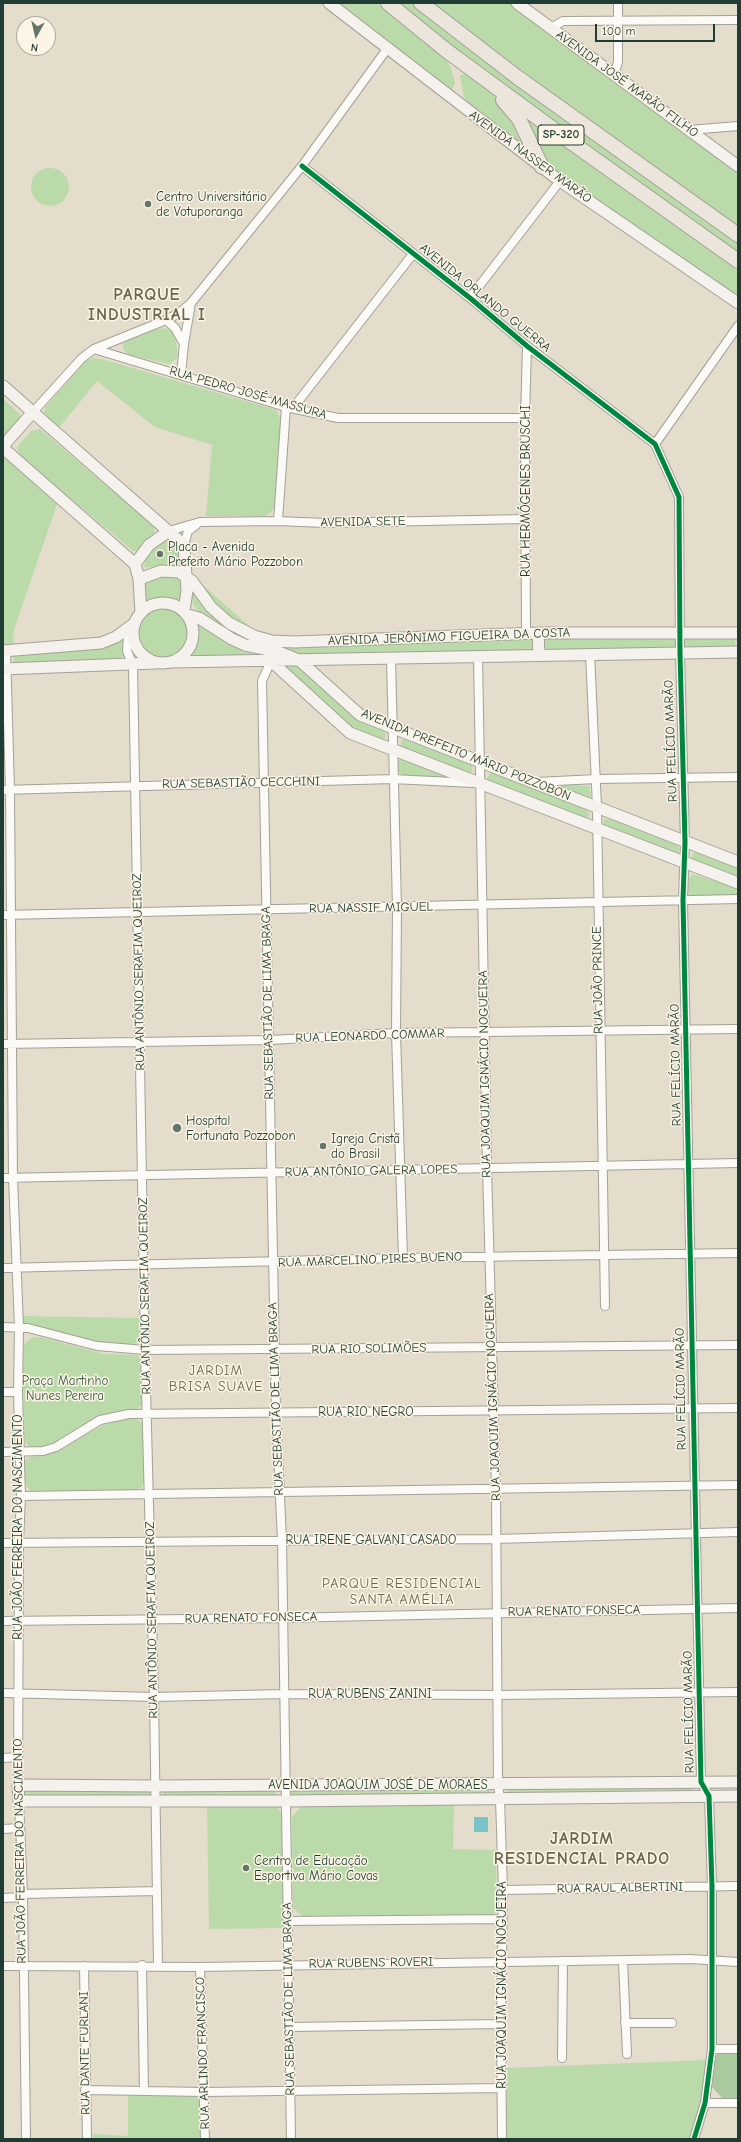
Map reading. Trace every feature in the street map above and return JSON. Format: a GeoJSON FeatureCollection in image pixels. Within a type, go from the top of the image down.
{"type":"FeatureCollection","features":[{"type":"Feature","properties":{"kind":"highway","name":"SP-320"},"geometry":{"type":"LineString","coordinates":[[388,3],[484,78],[738,261]]}},
{"type":"Feature","properties":{"kind":"highway","name":"SP-320"},"geometry":{"type":"LineString","coordinates":[[421,3],[517,76],[738,236]]}},
{"type":"Feature","properties":{"kind":"highway"},"geometry":{"type":"LineString","coordinates":[[484,78],[519,119],[542,167]]}},
{"type":"Feature","properties":{"kind":"street","name":"AVENIDA NASSER MARÃO"},"geometry":{"type":"LineString","coordinates":[[329,3],[560,181],[738,303]]}},
{"type":"Feature","properties":{"kind":"street","name":"AVENIDA JOSÉ MARÃO FILHO"},"geometry":{"type":"LineString","coordinates":[[517,3],[738,166]]}},
{"type":"Feature","properties":{"kind":"street"},"geometry":{"type":"LineString","coordinates":[[614,75],[618,62],[618,3]]}},
{"type":"Feature","properties":{"kind":"street"},"geometry":{"type":"LineString","coordinates":[[551,28],[563,21],[738,20]]}},
{"type":"Feature","properties":{"kind":"street"},"geometry":{"type":"LineString","coordinates":[[141,613],[139,579],[135,564],[3,447],[82,358],[94,349],[166,320],[191,304],[302,166],[387,48]]}},
{"type":"Feature","properties":{"kind":"street"},"geometry":{"type":"LineString","coordinates":[[689,130],[738,126]]}},
{"type":"Feature","properties":{"kind":"street","name":"AVENIDA ORLANDO GUERRA"},"geometry":{"type":"LineString","coordinates":[[302,166],[470,298],[527,346],[655,444]]}},
{"type":"Feature","properties":{"kind":"street"},"geometry":{"type":"LineString","coordinates":[[470,298],[560,181]]}},
{"type":"Feature","properties":{"kind":"street"},"geometry":{"type":"LineString","coordinates":[[278,521],[289,407],[413,254]]}},
{"type":"Feature","properties":{"kind":"street"},"geometry":{"type":"LineString","coordinates":[[181,374],[184,344],[191,304]]}},
{"type":"Feature","properties":{"kind":"street"},"geometry":{"type":"LineString","coordinates":[[166,320],[175,328],[184,344]]}},
{"type":"Feature","properties":{"kind":"street"},"geometry":{"type":"LineString","coordinates":[[655,444],[738,326]]}},
{"type":"Feature","properties":{"kind":"street","name":"RUA HERMÓGENES BRUSCHI"},"geometry":{"type":"LineString","coordinates":[[526,635],[525,418],[527,346]]}},
{"type":"Feature","properties":{"kind":"street","name":"RUA PEDRO JOSÉ MASSURA"},"geometry":{"type":"LineString","coordinates":[[94,349],[289,407],[338,418],[525,418]]}},
{"type":"Feature","properties":{"kind":"street"},"geometry":{"type":"LineString","coordinates":[[3,386],[184,545]]}},
{"type":"Feature","properties":{"kind":"street","name":"RUA FELÍCIO MARÃO"},"geometry":{"type":"LineString","coordinates":[[655,444],[680,497],[680,653],[685,842],[683,900],[689,1164],[691,1345],[694,1408],[695,1533],[701,1782],[709,1796],[712,1886],[712,2050],[705,2103],[694,2139]]}},
{"type":"Feature","properties":{"kind":"street","name":"AVENIDA SETE"},"geometry":{"type":"LineString","coordinates":[[169,531],[200,522],[278,521],[324,523],[525,519]]}},
{"type":"Feature","properties":{"kind":"street"},"geometry":{"type":"LineString","coordinates":[[186,613],[187,591],[184,545],[188,531],[200,522]]}},
{"type":"Feature","properties":{"kind":"street"},"geometry":{"type":"LineString","coordinates":[[135,564],[149,545],[169,531]]}},
{"type":"Feature","properties":{"kind":"street"},"geometry":{"type":"LineString","coordinates":[[139,579],[160,571],[179,572],[186,576]]}},
{"type":"Feature","properties":{"kind":"street","name":"AVENIDA JERÔNIMO FIGUEIRA DA COSTA"},"geometry":{"type":"LineString","coordinates":[[186,576],[192,581],[211,608],[230,624],[254,636],[272,641],[294,642],[538,634],[738,633]]}},
{"type":"Feature","properties":{"kind":"street"},"geometry":{"type":"LineString","coordinates":[[5,670],[133,665],[160,663],[171,662],[182,657],[192,643],[193,626],[186,613],[174,605],[162,603],[150,606],[141,613],[134,627],[134,641],[139,651],[148,659],[160,663]]}},
{"type":"Feature","properties":{"kind":"street","name":"AVENIDA PREFEITO MÁRIO POZZOBON"},"geometry":{"type":"LineString","coordinates":[[186,613],[199,618],[232,639],[245,645],[278,652],[299,660],[360,715],[392,729],[479,761],[532,783],[738,862]]}},
{"type":"Feature","properties":{"kind":"street"},"geometry":{"type":"LineString","coordinates":[[4,651],[101,643],[134,627]]}},
{"type":"Feature","properties":{"kind":"street","name":"RUA ANTÔNIO SERAFIM QUEIROZ"},"geometry":{"type":"LineString","coordinates":[[134,627],[128,635],[127,651],[133,665],[158,1965]]}},
{"type":"Feature","properties":{"kind":"street"},"geometry":{"type":"LineString","coordinates":[[538,634],[539,654]]}},
{"type":"Feature","properties":{"kind":"street","name":"RUA JOÃO FERREIRA DO NASCIMENTO"},"geometry":{"type":"LineString","coordinates":[[4,651],[7,1043],[19,1327],[18,1392],[21,1496],[19,1542],[17,1757],[23,1896],[26,2139]]}},
{"type":"Feature","properties":{"kind":"street","name":"AVENIDA JERÔNIMO FIGUEIRA DA COSTA"},"geometry":{"type":"LineString","coordinates":[[171,662],[590,653],[738,652]]}},
{"type":"Feature","properties":{"kind":"street","name":"RUA JOÃO PRINCE"},"geometry":{"type":"LineString","coordinates":[[590,653],[597,807],[599,1031],[605,1306]]}},
{"type":"Feature","properties":{"kind":"street","name":"RUA JOAQUIM IGNÁCIO NOGUEIRA"},"geometry":{"type":"LineString","coordinates":[[478,656],[486,1168],[492,1411],[496,1490],[498,1784],[500,1799],[503,1890],[501,2024],[502,2139]]}},
{"type":"Feature","properties":{"kind":"street"},"geometry":{"type":"LineString","coordinates":[[391,658],[397,908],[396,1033],[401,1170],[402,1258]]}},
{"type":"Feature","properties":{"kind":"street","name":"AVENIDA PREFEITO MÁRIO POZZOBON"},"geometry":{"type":"LineString","coordinates":[[271,660],[350,733],[738,883]]}},
{"type":"Feature","properties":{"kind":"street","name":"RUA SEBASTIÃO DE LIMA BRAGA"},"geometry":{"type":"LineString","coordinates":[[271,660],[262,681],[270,1040],[272,1263],[278,1493],[282,1540],[291,2139]]}},
{"type":"Feature","properties":{"kind":"street"},"geometry":{"type":"LineString","coordinates":[[532,783],[596,779],[738,777]]}},
{"type":"Feature","properties":{"kind":"street","name":"RUA SEBASTIÃO CECCHINI"},"geometry":{"type":"LineString","coordinates":[[6,790],[135,785],[265,784],[393,779],[480,783]]}},
{"type":"Feature","properties":{"kind":"street","name":"RUA NASSIF MIGUEL"},"geometry":{"type":"LineString","coordinates":[[6,915],[266,909],[397,908],[738,899]]}},
{"type":"Feature","properties":{"kind":"street","name":"RUA LEONARDO COMMAR"},"geometry":{"type":"LineString","coordinates":[[7,1043],[270,1040],[396,1033],[738,1030]]}},
{"type":"Feature","properties":{"kind":"street","name":"RUA ANTÔNIO GALERA LOPES"},"geometry":{"type":"LineString","coordinates":[[3,1178],[738,1163]]}},
{"type":"Feature","properties":{"kind":"street","name":"RUA MARCELINO PIRES BUENO"},"geometry":{"type":"LineString","coordinates":[[3,1268],[272,1263],[402,1258],[690,1255],[738,1253]]}},
{"type":"Feature","properties":{"kind":"street","name":"RUA RIO SOLIMÕES"},"geometry":{"type":"LineString","coordinates":[[3,1327],[19,1327],[97,1346],[145,1350],[738,1345]]}},
{"type":"Feature","properties":{"kind":"street"},"geometry":{"type":"LineString","coordinates":[[3,1392],[18,1392]]}},
{"type":"Feature","properties":{"kind":"street","name":"RUA RIO NEGRO"},"geometry":{"type":"LineString","coordinates":[[3,1452],[50,1449],[100,1420],[129,1414],[738,1408]]}},
{"type":"Feature","properties":{"kind":"street"},"geometry":{"type":"LineString","coordinates":[[21,1496],[496,1490],[738,1485]]}},
{"type":"Feature","properties":{"kind":"street","name":"RUA IRENE GALVANI CASADO"},"geometry":{"type":"LineString","coordinates":[[3,1543],[150,1540],[496,1539],[738,1532]]}},
{"type":"Feature","properties":{"kind":"street","name":"RUA RENATO FONSECA"},"geometry":{"type":"LineString","coordinates":[[3,1621],[282,1618],[738,1608]]}},
{"type":"Feature","properties":{"kind":"street","name":"RUA RUBENS ZANINI"},"geometry":{"type":"LineString","coordinates":[[3,1692],[154,1697],[284,1694],[498,1695],[738,1692]]}},
{"type":"Feature","properties":{"kind":"street"},"geometry":{"type":"LineString","coordinates":[[3,1758],[17,1757]]}},
{"type":"Feature","properties":{"kind":"street","name":"AVENIDA JOAQUIM JOSÉ DE MORAES"},"geometry":{"type":"LineString","coordinates":[[18,1785],[155,1786],[738,1782]]}},
{"type":"Feature","properties":{"kind":"street","name":"AVENIDA JOAQUIM JOSÉ DE MORAES"},"geometry":{"type":"LineString","coordinates":[[19,1801],[285,1801],[738,1796]]}},
{"type":"Feature","properties":{"kind":"street"},"geometry":{"type":"LineString","coordinates":[[3,1828],[20,1828]]}},
{"type":"Feature","properties":{"kind":"street","name":"RUA RAUL ALBERTINI"},"geometry":{"type":"LineString","coordinates":[[503,1890],[738,1886]]}},
{"type":"Feature","properties":{"kind":"street"},"geometry":{"type":"LineString","coordinates":[[3,1898],[156,1891]]}},
{"type":"Feature","properties":{"kind":"street"},"geometry":{"type":"LineString","coordinates":[[288,1921],[502,1919]]}},
{"type":"Feature","properties":{"kind":"street","name":"RUA RUBENS ROVERI"},"geometry":{"type":"LineString","coordinates":[[3,1966],[200,1966],[711,1960],[738,1962]]}},
{"type":"Feature","properties":{"kind":"street"},"geometry":{"type":"LineString","coordinates":[[562,2058],[563,1961]]}},
{"type":"Feature","properties":{"kind":"street"},"geometry":{"type":"LineString","coordinates":[[623,1961],[627,2054]]}},
{"type":"Feature","properties":{"kind":"street"},"geometry":{"type":"LineString","coordinates":[[142,1965],[144,2091]]}},
{"type":"Feature","properties":{"kind":"street","name":"RUA DANTE FURLANI"},"geometry":{"type":"LineString","coordinates":[[84,1966],[87,2139]]}},
{"type":"Feature","properties":{"kind":"street","name":"RUA ARLINDO FRANCISCO"},"geometry":{"type":"LineString","coordinates":[[200,1966],[206,2139]]}},
{"type":"Feature","properties":{"kind":"street"},"geometry":{"type":"LineString","coordinates":[[625,2023],[672,2024]]}},
{"type":"Feature","properties":{"kind":"street"},"geometry":{"type":"LineString","coordinates":[[290,2027],[501,2024]]}},
{"type":"Feature","properties":{"kind":"street"},"geometry":{"type":"LineString","coordinates":[[712,2050],[738,2049]]}},
{"type":"Feature","properties":{"kind":"street"},"geometry":{"type":"LineString","coordinates":[[85,2090],[205,2092],[502,2088]]}},
{"type":"Feature","properties":{"kind":"street"},"geometry":{"type":"LineString","coordinates":[[705,2103],[738,2103]]}},
{"type":"Feature","properties":{"kind":"green space"},"geometry":{"type":"Polygon","coordinates":[[[336,3],[378,3],[443,54],[451,68],[455,83],[453,88],[449,90],[336,3]]]}},
{"type":"Feature","properties":{"kind":"green space"},"geometry":{"type":"Polygon","coordinates":[[[394,3],[411,3],[455,37],[738,243],[738,257],[571,137],[394,3]]]}},
{"type":"Feature","properties":{"kind":"green space"},"geometry":{"type":"Polygon","coordinates":[[[430,3],[509,3],[736,169],[738,171],[738,229],[520,71],[430,3]]]}},
{"type":"Feature","properties":{"kind":"green space"},"geometry":{"type":"Polygon","coordinates":[[[467,73],[738,268],[738,297],[558,173],[468,104],[464,97],[460,75],[467,73]]]}},
{"type":"Feature","properties":{"kind":"green space"},"geometry":{"type":"Polygon","coordinates":[[[46,168],[54,168],[61,171],[66,176],[69,187],[66,198],[61,203],[54,206],[46,206],[39,203],[34,198],[31,191],[31,183],[34,176],[39,171],[46,168]]]}},
{"type":"Feature","properties":{"kind":"green space"},"geometry":{"type":"Polygon","coordinates":[[[166,328],[172,332],[176,340],[178,357],[170,364],[129,355],[123,349],[123,344],[128,340],[157,329],[166,328]]]}},
{"type":"Feature","properties":{"kind":"green space"},"geometry":{"type":"Polygon","coordinates":[[[93,358],[102,359],[276,410],[281,420],[275,508],[266,516],[206,516],[212,445],[155,427],[97,381],[58,429],[47,419],[44,413],[45,407],[86,361],[93,358]]]}},
{"type":"Feature","properties":{"kind":"green space"},"geometry":{"type":"Polygon","coordinates":[[[3,399],[20,414],[20,423],[7,437],[3,438],[3,399]]]}},
{"type":"Feature","properties":{"kind":"green space"},"geometry":{"type":"Polygon","coordinates":[[[40,429],[155,527],[153,539],[140,550],[133,551],[19,455],[17,447],[31,431],[40,429]]]}},
{"type":"Feature","properties":{"kind":"green space"},"geometry":{"type":"Polygon","coordinates":[[[3,457],[57,504],[13,633],[14,646],[3,646],[3,457]]]}},
{"type":"Feature","properties":{"kind":"green space"},"geometry":{"type":"Polygon","coordinates":[[[167,540],[177,546],[180,553],[181,568],[144,567],[147,553],[157,544],[167,540]]]}},
{"type":"Feature","properties":{"kind":"green space"},"geometry":{"type":"Polygon","coordinates":[[[153,575],[176,576],[180,580],[183,591],[180,605],[176,602],[163,600],[146,604],[145,583],[147,578],[153,575]]]}},
{"type":"Feature","properties":{"kind":"green space"},"geometry":{"type":"Polygon","coordinates":[[[198,581],[257,633],[241,627],[208,598],[198,581]]]}},
{"type":"Feature","properties":{"kind":"green space"},"geometry":{"type":"Polygon","coordinates":[[[194,587],[254,639],[527,637],[533,639],[534,647],[529,651],[300,657],[232,636],[200,613],[194,606],[190,594],[194,587]]]}},
{"type":"Feature","properties":{"kind":"green space"},"geometry":{"type":"Polygon","coordinates":[[[159,608],[169,608],[182,615],[189,628],[189,638],[182,651],[169,658],[159,658],[150,654],[143,647],[139,638],[139,628],[143,619],[150,612],[159,608]]]}},
{"type":"Feature","properties":{"kind":"green space"},"geometry":{"type":"Polygon","coordinates":[[[199,626],[203,626],[275,655],[188,657],[197,643],[197,628],[199,626]]]}},
{"type":"Feature","properties":{"kind":"green space"},"geometry":{"type":"Polygon","coordinates":[[[734,635],[736,646],[731,650],[689,650],[683,646],[683,641],[687,636],[734,635]]]}},
{"type":"Feature","properties":{"kind":"green space"},"geometry":{"type":"Polygon","coordinates":[[[549,636],[672,637],[677,639],[677,646],[673,650],[549,650],[545,647],[544,641],[549,636]]]}},
{"type":"Feature","properties":{"kind":"green space"},"geometry":{"type":"Polygon","coordinates":[[[120,638],[123,639],[123,656],[121,658],[19,666],[14,663],[13,658],[16,654],[93,649],[120,638]]]}},
{"type":"Feature","properties":{"kind":"green space"},"geometry":{"type":"Polygon","coordinates":[[[294,665],[297,667],[359,721],[382,728],[386,734],[385,738],[382,740],[348,727],[283,666],[294,665]]]}},
{"type":"Feature","properties":{"kind":"green space"},"geometry":{"type":"Polygon","coordinates":[[[407,738],[467,762],[473,767],[471,772],[468,773],[401,748],[401,740],[407,738]]]}},
{"type":"Feature","properties":{"kind":"green space"},"geometry":{"type":"Polygon","coordinates":[[[401,759],[405,759],[451,777],[403,776],[397,769],[398,762],[401,759]]]}},
{"type":"Feature","properties":{"kind":"green space"},"geometry":{"type":"Polygon","coordinates":[[[491,772],[586,809],[590,815],[585,820],[488,781],[487,778],[491,772]]]}},
{"type":"Feature","properties":{"kind":"green space"},"geometry":{"type":"Polygon","coordinates":[[[561,786],[589,786],[591,797],[586,799],[561,789],[561,786]]]}},
{"type":"Feature","properties":{"kind":"green space"},"geometry":{"type":"Polygon","coordinates":[[[604,819],[610,819],[677,845],[679,850],[677,854],[603,826],[604,819]]]}},
{"type":"Feature","properties":{"kind":"green space"},"geometry":{"type":"Polygon","coordinates":[[[697,852],[738,867],[738,878],[691,859],[693,853],[697,852]]]}},
{"type":"Feature","properties":{"kind":"green space"},"geometry":{"type":"Polygon","coordinates":[[[692,874],[738,888],[738,896],[692,897],[688,893],[689,878],[692,874]]]}},
{"type":"Feature","properties":{"kind":"green space"},"geometry":{"type":"Polygon","coordinates":[[[21,1316],[141,1318],[141,1335],[137,1343],[131,1345],[105,1344],[24,1323],[21,1316]]]}},
{"type":"Feature","properties":{"kind":"green space","name":"Praça Martinho Nunes Pereira"},"geometry":{"type":"Polygon","coordinates":[[[33,1337],[40,1337],[104,1354],[137,1355],[142,1359],[142,1404],[137,1409],[98,1417],[53,1444],[31,1448],[25,1442],[24,1437],[23,1348],[26,1342],[33,1337]]]}},
{"type":"Feature","properties":{"kind":"green space"},"geometry":{"type":"Polygon","coordinates":[[[129,1418],[137,1419],[142,1423],[144,1482],[141,1488],[131,1491],[31,1492],[25,1484],[24,1462],[29,1457],[44,1455],[59,1450],[103,1425],[129,1418]]]}},
{"type":"Feature","properties":{"kind":"green space"},"geometry":{"type":"Polygon","coordinates":[[[694,1787],[692,1792],[506,1793],[510,1788],[694,1787]]]}},
{"type":"Feature","properties":{"kind":"green space"},"geometry":{"type":"Polygon","coordinates":[[[26,1789],[152,1790],[153,1797],[24,1796],[26,1789]]]}},
{"type":"Feature","properties":{"kind":"green space"},"geometry":{"type":"Polygon","coordinates":[[[489,1789],[491,1795],[292,1796],[291,1794],[292,1790],[489,1789]]]}},
{"type":"Feature","properties":{"kind":"green space"},"geometry":{"type":"Polygon","coordinates":[[[275,1790],[277,1793],[275,1797],[164,1797],[163,1795],[164,1791],[275,1790]]]}},
{"type":"Feature","properties":{"kind":"green space"},"geometry":{"type":"Polygon","coordinates":[[[454,1804],[453,1849],[496,1850],[497,1911],[493,1915],[303,1916],[293,1908],[292,1817],[302,1805],[454,1804]]]}},
{"type":"Feature","properties":{"kind":"green space","name":"Centro de Educação Esportiva Mário Covas"},"geometry":{"type":"Polygon","coordinates":[[[207,1805],[276,1805],[282,1815],[284,1928],[209,1929],[207,1805]]]}},
{"type":"Feature","properties":{"kind":"green space"},"geometry":{"type":"Polygon","coordinates":[[[720,2052],[738,2052],[738,2099],[723,2099],[712,2087],[715,2057],[720,2052]]]}},
{"type":"Feature","properties":{"kind":"green space"},"geometry":{"type":"Polygon","coordinates":[[[706,2060],[701,2102],[690,2139],[507,2139],[506,2068],[706,2060]]]}},
{"type":"Feature","properties":{"kind":"green space"},"geometry":{"type":"Polygon","coordinates":[[[128,2095],[197,2096],[202,2102],[202,2139],[93,2139],[93,2134],[128,2136],[128,2095]]]}},
{"type":"Feature","properties":{"kind":"water"},"geometry":{"type":"Polygon","coordinates":[[[474,1817],[488,1817],[488,1832],[474,1832],[474,1817]]]}},
{"type":"Feature","properties":{"kind":"cycle path"},"geometry":{"type":"LineString","coordinates":[[302,166],[470,298],[527,346],[655,444],[679,497],[680,653],[685,842],[683,900],[701,1782],[709,1796],[712,1886],[712,2049],[705,2103],[694,2139]]}},
{"type":"Feature","properties":{"kind":"place","name":"Centro Universitário de Votuporanga"},"geometry":{"type":"Point","coordinates":[148,204]}},
{"type":"Feature","properties":{"kind":"place","name":"Placa - Avenida Prefeito Mário Pozzobon"},"geometry":{"type":"Point","coordinates":[160,554]}},
{"type":"Feature","properties":{"kind":"place","name":"Hospital Fortunata Pozzobon"},"geometry":{"type":"Point","coordinates":[177,1128]}},
{"type":"Feature","properties":{"kind":"place","name":"Igreja Cristã do Brasil"},"geometry":{"type":"Point","coordinates":[323,1146]}},
{"type":"Feature","properties":{"kind":"place","name":"Centro de Educação Esportiva Mário Covas"},"geometry":{"type":"Point","coordinates":[246,1868]}},
{"type":"Feature","properties":{"kind":"district","name":"PARQUE INDUSTRIAL I"},"geometry":{"type":"Point","coordinates":[147,305]}},
{"type":"Feature","properties":{"kind":"district","name":"JARDIM BRISA SUAVE"},"geometry":{"type":"Point","coordinates":[216,1380]}},
{"type":"Feature","properties":{"kind":"district","name":"PARQUE RESIDENCIAL SANTA AMÉLIA"},"geometry":{"type":"Point","coordinates":[402,1592]}},
{"type":"Feature","properties":{"kind":"district","name":"JARDIM RESIDENCIAL PRADO"},"geometry":{"type":"Point","coordinates":[582,1849]}}]}
